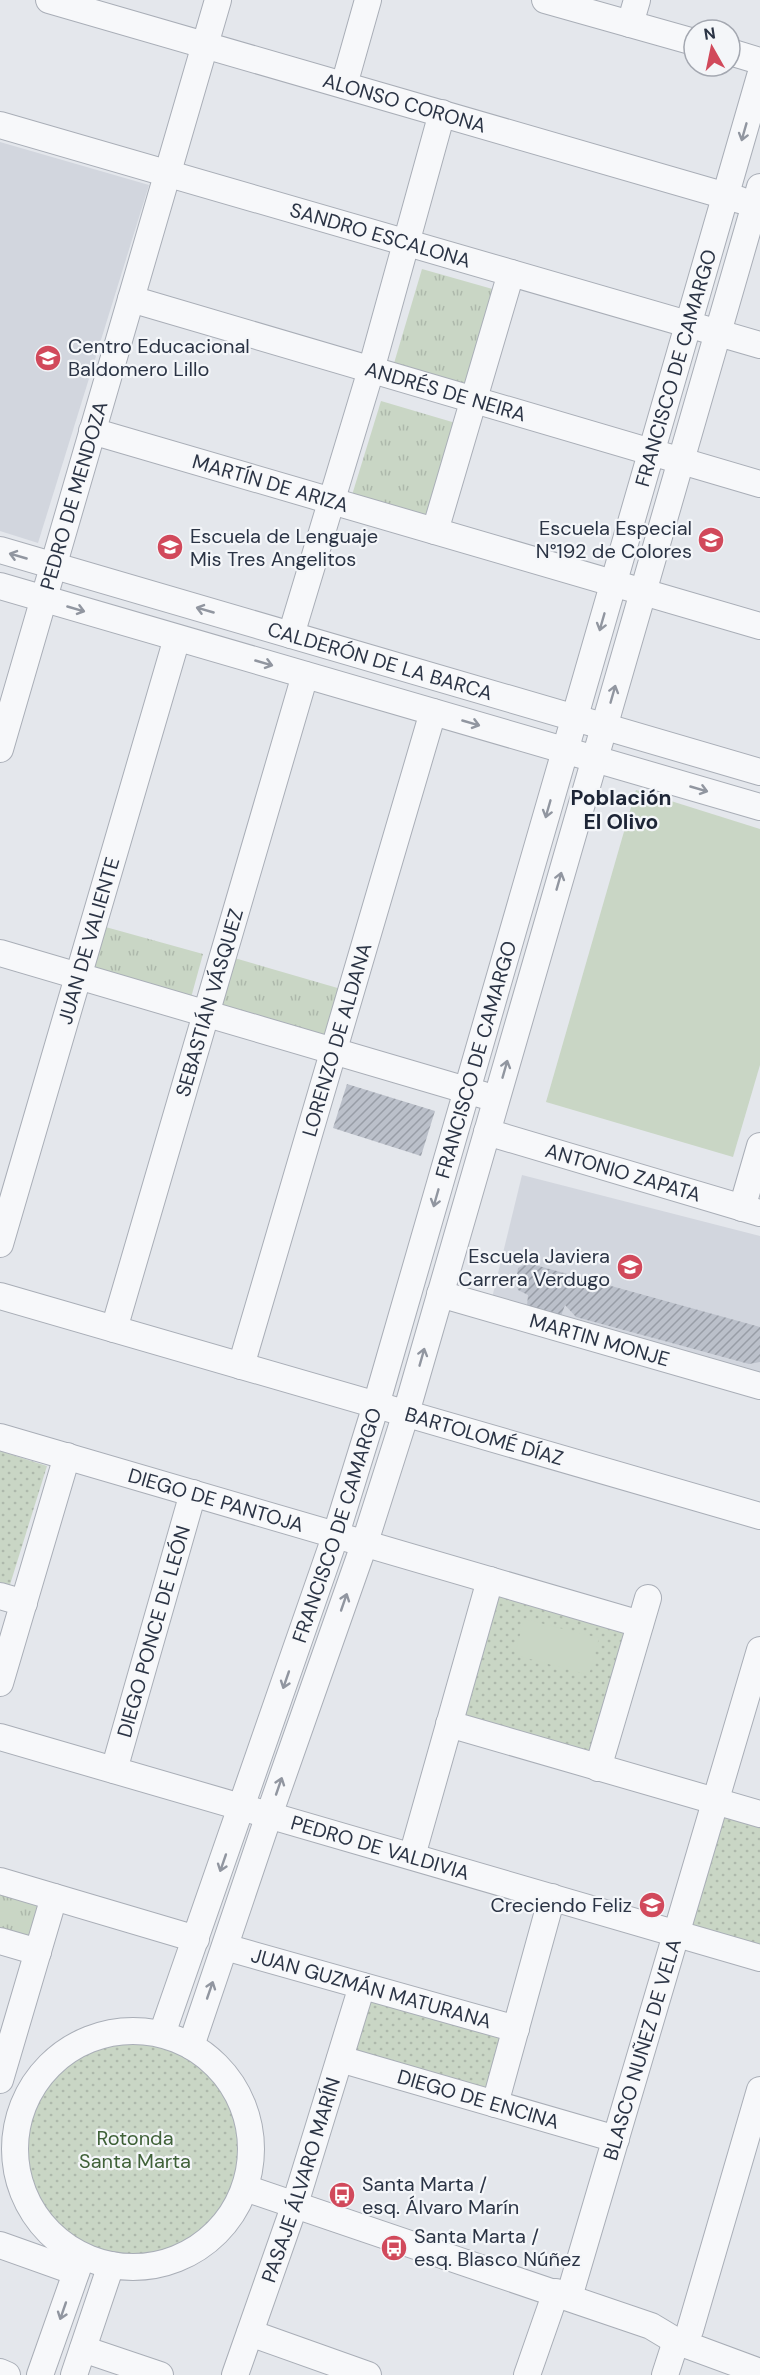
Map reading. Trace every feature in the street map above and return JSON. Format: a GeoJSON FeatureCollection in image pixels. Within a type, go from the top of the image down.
{"type":"FeatureCollection","features":[{"type":"Feature","properties":{"kind":"street","name":"ALONSO CORONA"},"geometry":{"type":"LineString","coordinates":[[49,0],[726,196],[758,199]]}},
{"type":"Feature","properties":{"kind":"street","name":"PEDRO DE MENDOZA"},"geometry":{"type":"LineString","coordinates":[[0,749],[218,0]]}},
{"type":"Feature","properties":{"kind":"street"},"geometry":{"type":"LineString","coordinates":[[344,85],[368,0]]}},
{"type":"Feature","properties":{"kind":"street"},"geometry":{"type":"LineString","coordinates":[[545,0],[682,39]]}},
{"type":"Feature","properties":{"kind":"street"},"geometry":{"type":"LineString","coordinates":[[630,24],[637,0]]}},
{"type":"Feature","properties":{"kind":"street"},"geometry":{"type":"LineString","coordinates":[[742,56],[760,61]]}},
{"type":"Feature","properties":{"kind":"street","name":"FRANCISCO DE CAMARGO"},"geometry":{"type":"LineString","coordinates":[[162,2034],[243,1807],[336,1534],[376,1405],[760,76]]}},
{"type":"Feature","properties":{"kind":"street"},"geometry":{"type":"LineString","coordinates":[[291,635],[371,370],[442,113]]}},
{"type":"Feature","properties":{"kind":"street","name":"SANDRO ESCALONA"},"geometry":{"type":"LineString","coordinates":[[0,125],[760,345]]}},
{"type":"Feature","properties":{"kind":"street","name":"FRANCISCO DE CAMARGO"},"geometry":{"type":"LineString","coordinates":[[191,2046],[268,1815],[365,1542],[406,1413],[758,199]]}},
{"type":"Feature","properties":{"kind":"street"},"geometry":{"type":"LineString","coordinates":[[435,531],[511,273]]}},
{"type":"Feature","properties":{"kind":"street","name":"ANDRÉS DE NEIRA"},"geometry":{"type":"LineString","coordinates":[[131,299],[760,484]]}},
{"type":"Feature","properties":{"kind":"street","name":"MARTÍN DE ARIZA"},"geometry":{"type":"LineString","coordinates":[[92,431],[760,626]]}},
{"type":"Feature","properties":{"kind":"street","name":"CALDERÓN DE LA BARCA"},"geometry":{"type":"LineString","coordinates":[[0,550],[760,772]]}},
{"type":"Feature","properties":{"kind":"street","name":"CALDERÓN DE LA BARCA"},"geometry":{"type":"LineString","coordinates":[[0,586],[760,807]]}},
{"type":"Feature","properties":{"kind":"street","name":"JUAN DE VALIENTE"},"geometry":{"type":"LineString","coordinates":[[0,1244],[177,638]]}},
{"type":"Feature","properties":{"kind":"street","name":"SEBASTIÁN VÁSQUEZ"},"geometry":{"type":"LineString","coordinates":[[114,1329],[305,675]]}},
{"type":"Feature","properties":{"kind":"street","name":"LORENZO DE ALDANA"},"geometry":{"type":"LineString","coordinates":[[241,1366],[433,712]]}},
{"type":"Feature","properties":{"kind":"street"},"geometry":{"type":"LineString","coordinates":[[0,953],[497,1098]]}},
{"type":"Feature","properties":{"kind":"street","name":"ANTONIO ZAPATA"},"geometry":{"type":"LineString","coordinates":[[487,1132],[751,1210]]}},
{"type":"Feature","properties":{"kind":"street"},"geometry":{"type":"LineString","coordinates":[[751,1210],[760,1146]]}},
{"type":"Feature","properties":{"kind":"street","name":"MARTIN MONJE"},"geometry":{"type":"LineString","coordinates":[[440,1294],[760,1386]]}},
{"type":"Feature","properties":{"kind":"street","name":"BARTOLOMÉ DÍAZ"},"geometry":{"type":"LineString","coordinates":[[0,1296],[760,1516]]}},
{"type":"Feature","properties":{"kind":"street","name":"DIEGO DE PANTOJA"},"geometry":{"type":"LineString","coordinates":[[0,1437],[640,1624]]}},
{"type":"Feature","properties":{"kind":"street"},"geometry":{"type":"LineString","coordinates":[[0,1683],[12,1599],[67,1456]]}},
{"type":"Feature","properties":{"kind":"street","name":"DIEGO PONCE DE LEÓN"},"geometry":{"type":"LineString","coordinates":[[114,1770],[193,1493]]}},
{"type":"Feature","properties":{"kind":"street"},"geometry":{"type":"LineString","coordinates":[[411,1856],[490,1580]]}},
{"type":"Feature","properties":{"kind":"street"},"geometry":{"type":"LineString","coordinates":[[598,1767],[648,1598]]}},
{"type":"Feature","properties":{"kind":"street","name":"BLASCO NUÑEZ DE VELA"},"geometry":{"type":"LineString","coordinates":[[527,2375],[563,2295],[616,2139],[760,1650]]}},
{"type":"Feature","properties":{"kind":"street"},"geometry":{"type":"LineString","coordinates":[[449,1724],[760,1814]]}},
{"type":"Feature","properties":{"kind":"street","name":"PEDRO DE VALDIVIA"},"geometry":{"type":"LineString","coordinates":[[0,1737],[760,1958]]}},
{"type":"Feature","properties":{"kind":"street"},"geometry":{"type":"LineString","coordinates":[[0,1881],[196,1939]]}},
{"type":"Feature","properties":{"kind":"street"},"geometry":{"type":"LineString","coordinates":[[0,2080],[54,1897]]}},
{"type":"Feature","properties":{"kind":"street"},"geometry":{"type":"LineString","coordinates":[[495,2104],[552,1897]]}},
{"type":"Feature","properties":{"kind":"street"},"geometry":{"type":"LineString","coordinates":[[0,1941],[38,1952]]}},
{"type":"Feature","properties":{"kind":"street","name":"JUAN GUZMÁN MATURANA"},"geometry":{"type":"LineString","coordinates":[[225,1947],[516,2029]]}},
{"type":"Feature","properties":{"kind":"street","name":"PASAJE ÁLVARO MARÍN"},"geometry":{"type":"LineString","coordinates":[[235,2375],[295,2204],[362,1986]]}},
{"type":"Feature","properties":{"kind":"street"},"geometry":{"type":"LineString","coordinates":[[0,2245],[79,2264],[148,2266],[166,2263],[184,2256],[208,2241],[228,2221],[245,2188],[252,2147],[250,2127],[235,2088],[223,2071],[191,2046],[162,2034],[128,2031],[111,2033],[78,2044],[50,2065],[30,2092],[22,2108],[17,2129],[15,2151],[17,2172],[23,2193],[33,2213],[79,2264]]}},
{"type":"Feature","properties":{"kind":"street","name":"DIEGO DE ENCINA"},"geometry":{"type":"LineString","coordinates":[[340,2059],[616,2139]]}},
{"type":"Feature","properties":{"kind":"street"},"geometry":{"type":"LineString","coordinates":[[665,2375],[683,2336],[760,2090]]}},
{"type":"Feature","properties":{"kind":"street"},"geometry":{"type":"LineString","coordinates":[[17,2129],[8,2110],[0,2100],[30,2092]]}},
{"type":"Feature","properties":{"kind":"street"},"geometry":{"type":"LineString","coordinates":[[245,2188],[683,2336],[760,2354]]}},
{"type":"Feature","properties":{"kind":"street"},"geometry":{"type":"LineString","coordinates":[[40,2375],[79,2264]]}},
{"type":"Feature","properties":{"kind":"street"},"geometry":{"type":"LineString","coordinates":[[74,2375],[111,2265]]}},
{"type":"Feature","properties":{"kind":"street"},"geometry":{"type":"LineString","coordinates":[[250,2333],[368,2375]]}},
{"type":"Feature","properties":{"kind":"street"},"geometry":{"type":"LineString","coordinates":[[683,2336],[760,2372]]}},
{"type":"Feature","properties":{"kind":"street"},"geometry":{"type":"LineString","coordinates":[[83,2349],[160,2375]]}},
{"type":"Feature","properties":{"kind":"street"},"geometry":{"type":"LineString","coordinates":[[0,2372],[7,2375]]}},
{"type":"Feature","properties":{"kind":"shaded area","name":"Centro Educacional Baldomero Lillo"},"geometry":{"type":"Polygon","coordinates":[[[0,142],[149,185],[38,543],[0,531],[0,142]]]}},
{"type":"Feature","properties":{"kind":"shaded area","name":"Escuela Javiera Carrera Verdugo"},"geometry":{"type":"Polygon","coordinates":[[[522,1175],[760,1236],[760,1374],[492,1298],[522,1175]]]}},
{"type":"Feature","properties":{"kind":"green space"},"geometry":{"type":"Polygon","coordinates":[[[422,269],[496,290],[466,392],[392,370],[422,269]]]}},
{"type":"Feature","properties":{"kind":"green space"},"geometry":{"type":"Polygon","coordinates":[[[381,401],[459,424],[430,518],[352,495],[381,401]]]}},
{"type":"Feature","properties":{"kind":"green space"},"geometry":{"type":"Polygon","coordinates":[[[636,790],[760,829],[760,1065],[733,1157],[546,1102],[636,790]]]}},
{"type":"Feature","properties":{"kind":"green space"},"geometry":{"type":"Polygon","coordinates":[[[102,926],[203,954],[189,1005],[88,977],[102,926]]]}},
{"type":"Feature","properties":{"kind":"green space"},"geometry":{"type":"Polygon","coordinates":[[[231,957],[341,989],[327,1039],[216,1007],[231,957]]]}},
{"type":"Feature","properties":{"kind":"green space"},"geometry":{"type":"Polygon","coordinates":[[[0,1451],[47,1466],[8,1591],[0,1589],[0,1451]]]}},
{"type":"Feature","properties":{"kind":"green space"},"geometry":{"type":"Polygon","coordinates":[[[498,1593],[630,1631],[595,1754],[465,1717],[498,1593]]]}},
{"type":"Feature","properties":{"kind":"green space"},"geometry":{"type":"Polygon","coordinates":[[[524,1619],[599,1638],[589,1675],[515,1655],[524,1619]]]}},
{"type":"Feature","properties":{"kind":"green space"},"geometry":{"type":"Polygon","coordinates":[[[723,1817],[760,1827],[760,1949],[691,1930],[723,1817]]]}},
{"type":"Feature","properties":{"kind":"green space"},"geometry":{"type":"Polygon","coordinates":[[[0,1889],[49,1903],[36,1942],[0,1931],[0,1889]]]}},
{"type":"Feature","properties":{"kind":"green space"},"geometry":{"type":"Polygon","coordinates":[[[372,1998],[505,2037],[488,2091],[356,2051],[372,1998]]]}},
{"type":"Feature","properties":{"kind":"green space","name":"Rotonda Santa Marta"},"geometry":{"type":"Polygon","coordinates":[[[124,2040],[146,2040],[177,2048],[196,2058],[213,2072],[227,2089],[237,2108],[245,2139],[245,2161],[237,2192],[227,2211],[213,2228],[196,2242],[177,2252],[146,2260],[124,2260],[83,2247],[65,2235],[50,2220],[33,2192],[25,2161],[25,2139],[38,2098],[50,2080],[65,2065],[93,2048],[124,2040]]]}},
{"type":"Feature","properties":{"kind":"building"},"geometry":{"type":"Polygon","coordinates":[[[347,1084],[435,1111],[421,1156],[333,1128],[347,1084]]]}},
{"type":"Feature","properties":{"kind":"building"},"geometry":{"type":"Polygon","coordinates":[[[526,1264],[760,1327],[760,1362],[749,1364],[576,1317],[565,1305],[561,1316],[527,1306],[528,1295],[518,1290],[516,1282],[518,1268],[526,1264]]]}},
{"type":"Feature","properties":{"kind":"place","name":"Centro Educacional Baldomero Lillo"},"geometry":{"type":"Point","coordinates":[48,358]}},
{"type":"Feature","properties":{"kind":"place","name":"Escuela Especial N°192 de Colores"},"geometry":{"type":"Point","coordinates":[711,540]}},
{"type":"Feature","properties":{"kind":"place","name":"Escuela de Lenguaje Mis Tres Angelitos"},"geometry":{"type":"Point","coordinates":[170,547]}},
{"type":"Feature","properties":{"kind":"place","name":"Escuela Javiera Carrera Verdugo"},"geometry":{"type":"Point","coordinates":[630,1267]}},
{"type":"Feature","properties":{"kind":"place","name":"Creciendo Feliz"},"geometry":{"type":"Point","coordinates":[652,1905]}},
{"type":"Feature","properties":{"kind":"place","name":"Santa Marta / esq. Álvaro Marín"},"geometry":{"type":"Point","coordinates":[342,2195]}},
{"type":"Feature","properties":{"kind":"place","name":"Santa Marta / esq. Blasco Núñez"},"geometry":{"type":"Point","coordinates":[394,2248]}},
{"type":"Feature","properties":{"kind":"district","name":"Población El Olivo"},"geometry":{"type":"Point","coordinates":[621,810]}}]}
